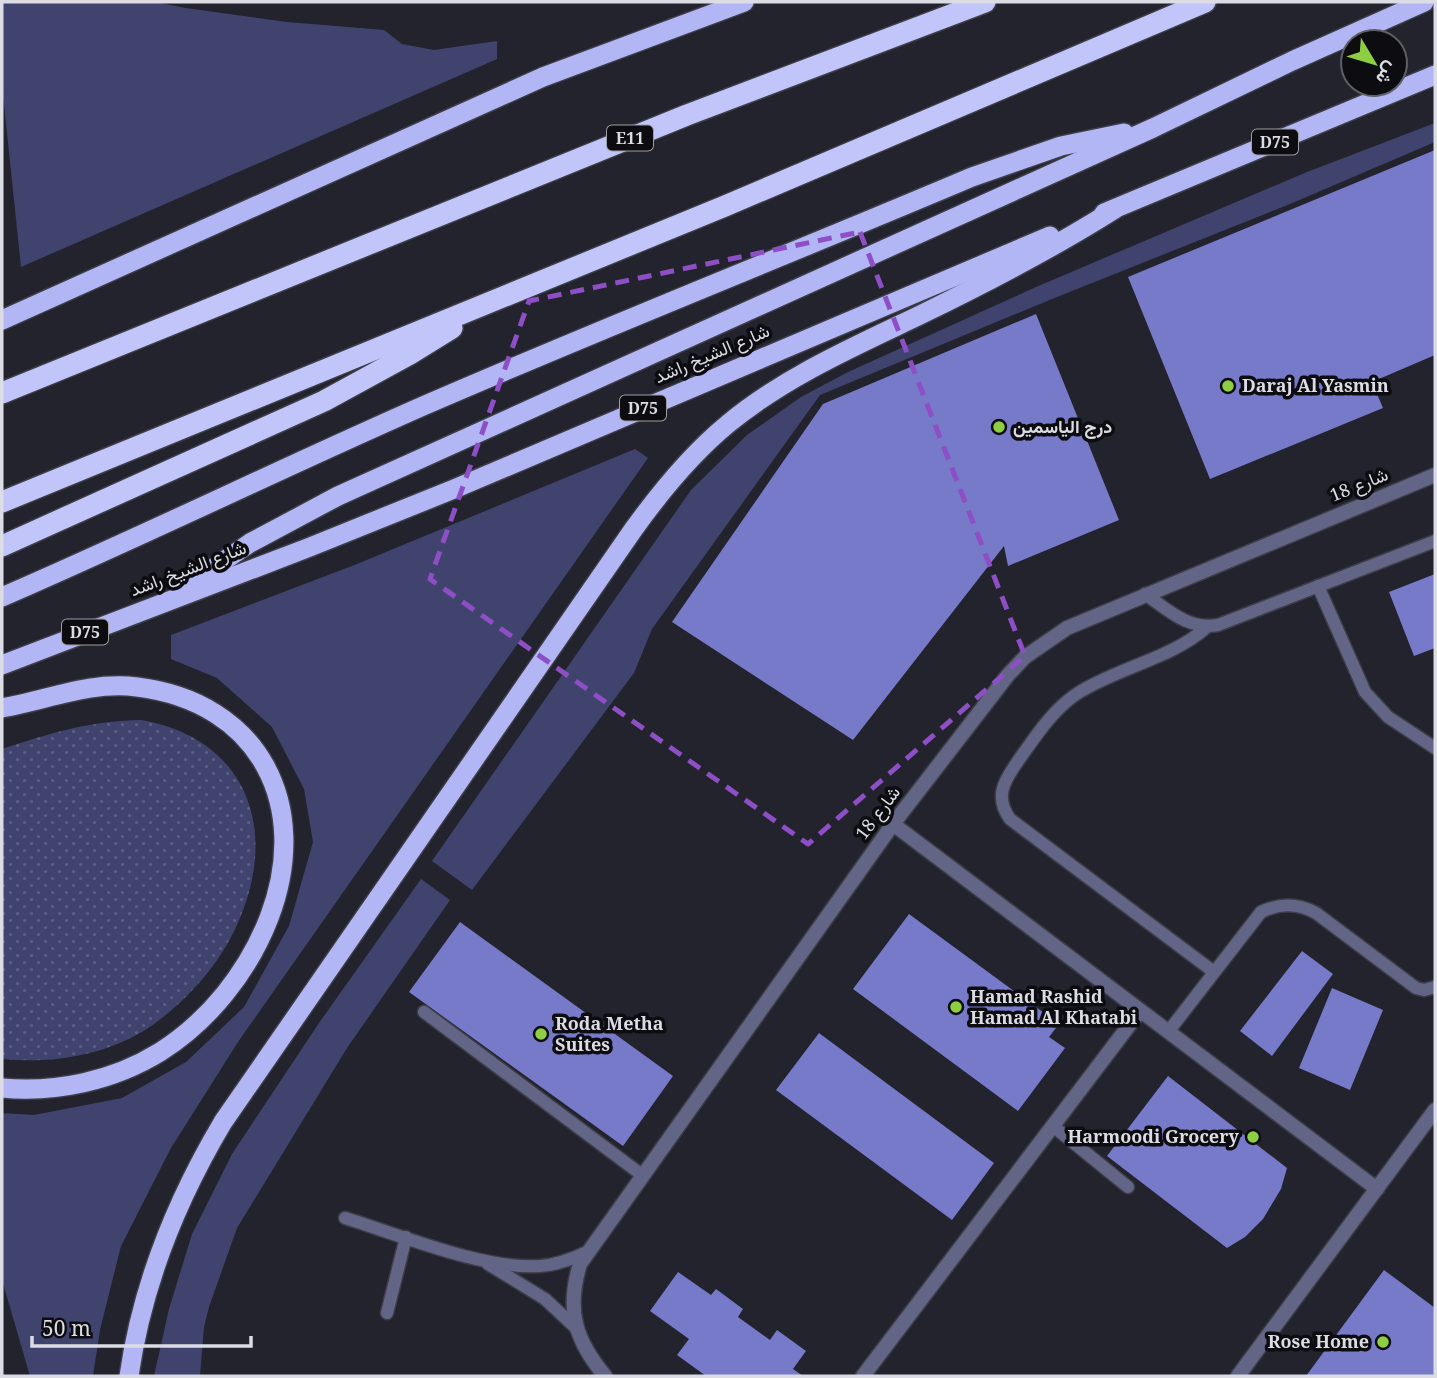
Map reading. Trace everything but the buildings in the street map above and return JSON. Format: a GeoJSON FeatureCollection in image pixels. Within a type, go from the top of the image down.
{"type":"FeatureCollection","features":[{"type":"Feature","properties":{"kind":"highway"},"geometry":{"type":"LineString","coordinates":[[621,46],[709,2]]}},
{"type":"Feature","properties":{"kind":"highway"},"geometry":{"type":"LineString","coordinates":[[2,320],[530,82],[744,2]]}},
{"type":"Feature","properties":{"kind":"highway"},"geometry":{"type":"LineString","coordinates":[[2,502],[725,206],[1205,2]]}},
{"type":"Feature","properties":{"kind":"highway"},"geometry":{"type":"LineString","coordinates":[[169,600],[250,543],[327,502],[1153,128],[1292,61],[1424,2]]}},
{"type":"Feature","properties":{"kind":"highway","name":"E11"},"geometry":{"type":"LineString","coordinates":[[2,393],[674,120],[978,4]]}},
{"type":"Feature","properties":{"kind":"highway","name":"شارع الشيخ راشد"},"geometry":{"type":"LineString","coordinates":[[2,665],[454,489],[1435,75]]}},
{"type":"Feature","properties":{"kind":"highway"},"geometry":{"type":"LineString","coordinates":[[2,597],[129,542],[260,479],[424,406],[972,177],[1061,146],[1153,128]]}},
{"type":"Feature","properties":{"kind":"highway"},"geometry":{"type":"LineString","coordinates":[[130,1376],[140,1318],[165,1237],[201,1158],[223,1122],[633,530],[677,473],[729,423],[765,396],[843,352],[1016,267],[1115,209]]}},
{"type":"Feature","properties":{"kind":"highway"},"geometry":{"type":"LineString","coordinates":[[2,546],[324,401],[410,354],[491,301]]}},
{"type":"Feature","properties":{"kind":"highway"},"geometry":{"type":"LineString","coordinates":[[2,708],[84,688],[110,686],[162,691],[200,703],[234,726],[260,756],[277,793],[283,835],[279,880],[269,918],[242,969],[205,1016],[159,1053],[105,1077],[47,1089],[2,1088]]}},
{"type":"Feature","properties":{"kind":"street","name":"شارع 18"},"geometry":{"type":"LineString","coordinates":[[605,1376],[584,1349],[575,1327],[572,1304],[580,1264],[893,824],[1008,675],[1026,657],[1067,628],[1435,475]]}},
{"type":"Feature","properties":{"kind":"street"},"geometry":{"type":"LineString","coordinates":[[893,824],[1377,1189]]}},
{"type":"Feature","properties":{"kind":"street"},"geometry":{"type":"LineString","coordinates":[[866,1375],[1140,1012]]}},
{"type":"Feature","properties":{"kind":"street"},"geometry":{"type":"LineString","coordinates":[[1238,1376],[1435,1110]]}},
{"type":"Feature","properties":{"kind":"lane"},"geometry":{"type":"LineString","coordinates":[[1145,594],[1189,624],[1207,627],[1218,625],[1435,541]]}},
{"type":"Feature","properties":{"kind":"lane"},"geometry":{"type":"LineString","coordinates":[[1318,586],[1366,692],[1388,717],[1435,748]]}},
{"type":"Feature","properties":{"kind":"lane"},"geometry":{"type":"LineString","coordinates":[[1207,627],[1180,646],[1096,683],[1059,707],[1007,776],[1001,798],[1010,819],[1214,972]]}},
{"type":"Feature","properties":{"kind":"lane"},"geometry":{"type":"LineString","coordinates":[[1168,1032],[1261,912],[1283,905],[1306,908],[1316,913],[1409,984],[1423,990],[1435,987]]}},
{"type":"Feature","properties":{"kind":"lane"},"geometry":{"type":"LineString","coordinates":[[424,1012],[642,1175]]}},
{"type":"Feature","properties":{"kind":"lane"},"geometry":{"type":"LineString","coordinates":[[1053,1126],[1128,1186]]}},
{"type":"Feature","properties":{"kind":"lane"},"geometry":{"type":"LineString","coordinates":[[345,1218],[482,1261],[540,1266],[564,1262],[587,1252]]}},
{"type":"Feature","properties":{"kind":"lane"},"geometry":{"type":"LineString","coordinates":[[387,1313],[406,1237]]}},
{"type":"Feature","properties":{"kind":"lane"},"geometry":{"type":"LineString","coordinates":[[482,1261],[545,1299],[575,1327]]}},
{"type":"Feature","properties":{"kind":"highlighted area"},"geometry":{"type":"Polygon","coordinates":[[[860,232],[1025,656],[808,844],[430,579],[529,301],[860,232]]]}},
{"type":"Feature","properties":{"kind":"shaded area"},"geometry":{"type":"Polygon","coordinates":[[[2,2],[155,2],[287,22],[384,30],[402,44],[434,50],[497,41],[497,59],[21,267],[2,85],[2,2]]]}},
{"type":"Feature","properties":{"kind":"shaded area"},"geometry":{"type":"Polygon","coordinates":[[[1435,123],[1435,142],[1290,204],[820,395],[652,629],[634,673],[472,890],[432,861],[691,490],[747,435],[801,397],[848,372],[1036,287],[1307,172],[1435,123]]]}},
{"type":"Feature","properties":{"kind":"shaded area"},"geometry":{"type":"Polygon","coordinates":[[[635,449],[648,458],[238,1042],[171,1148],[121,1246],[100,1330],[93,1376],[30,1376],[2,1280],[2,1113],[34,1115],[122,1098],[186,1062],[244,1007],[289,926],[313,842],[304,789],[272,727],[217,678],[171,659],[171,635],[357,564],[635,449]]]}},
{"type":"Feature","properties":{"kind":"shaded area"},"geometry":{"type":"Polygon","coordinates":[[[141,720],[178,731],[208,747],[231,769],[246,796],[254,826],[255,858],[249,892],[236,927],[211,968],[190,993],[167,1014],[137,1035],[81,1055],[42,1060],[2,1059],[2,749],[87,725],[141,720]]]}},
{"type":"Feature","properties":{"kind":"shaded area"},"geometry":{"type":"Polygon","coordinates":[[[421,879],[450,900],[347,1048],[237,1228],[204,1327],[200,1376],[154,1376],[169,1309],[192,1234],[232,1154],[319,1023],[421,879]]]}},
{"type":"Feature","properties":{"kind":"place","name":"Daraj Al Yasmin"},"geometry":{"type":"Point","coordinates":[1228,386]}},
{"type":"Feature","properties":{"kind":"place","name":"درج الياسمين"},"geometry":{"type":"Point","coordinates":[999,427]}},
{"type":"Feature","properties":{"kind":"place","name":"Hamad Rashid Hamad Al Khatabi"},"geometry":{"type":"Point","coordinates":[956,1007]}},
{"type":"Feature","properties":{"kind":"place","name":"Roda Metha Suites"},"geometry":{"type":"Point","coordinates":[541,1034]}},
{"type":"Feature","properties":{"kind":"place","name":"Harmoodi Grocery"},"geometry":{"type":"Point","coordinates":[1253,1137]}},
{"type":"Feature","properties":{"kind":"place","name":"Rose Home"},"geometry":{"type":"Point","coordinates":[1383,1342]}}]}
